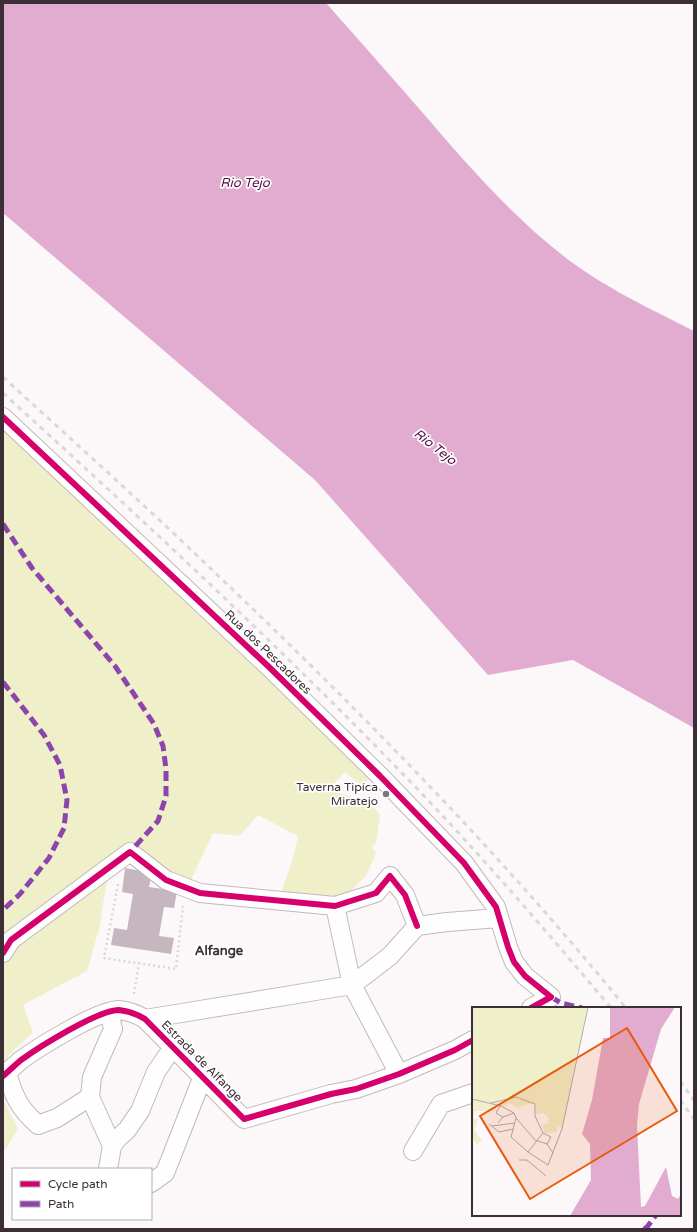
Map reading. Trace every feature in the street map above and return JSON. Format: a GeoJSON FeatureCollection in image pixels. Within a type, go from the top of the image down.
{"type":"FeatureCollection","features":[{"type":"Feature","properties":{"kind":"street","name":"Rua dos Pescadores"},"geometry":{"type":"LineString","coordinates":[[3,417],[269,667],[380,776],[464,863],[496,907],[508,948],[514,962],[525,976],[551,997],[533,1007]]}},
{"type":"Feature","properties":{"kind":"street"},"geometry":{"type":"LineString","coordinates":[[3,953],[12,940],[127,855],[166,880],[200,893],[335,906],[376,893],[390,876],[405,895],[417,926]]}},
{"type":"Feature","properties":{"kind":"street"},"geometry":{"type":"LineString","coordinates":[[335,906],[352,984],[399,1074],[455,1050],[472,1041]]}},
{"type":"Feature","properties":{"kind":"street"},"geometry":{"type":"LineString","coordinates":[[90,1097],[56,1118],[38,1125],[29,1117],[15,1099],[5,1075],[22,1059],[71,1029],[109,1012],[118,1010],[138,1016],[352,984],[390,956],[417,926],[499,918]]}},
{"type":"Feature","properties":{"kind":"street"},"geometry":{"type":"LineString","coordinates":[[109,1012],[113,1029],[92,1077],[90,1097],[112,1146]]}},
{"type":"Feature","properties":{"kind":"street","name":"Estrada de Alfange"},"geometry":{"type":"LineString","coordinates":[[138,1016],[203,1076],[244,1119],[331,1094],[356,1089],[399,1074]]}},
{"type":"Feature","properties":{"kind":"street"},"geometry":{"type":"LineString","coordinates":[[108,1168],[112,1146],[127,1130],[140,1111],[156,1072],[172,1046]]}},
{"type":"Feature","properties":{"kind":"street"},"geometry":{"type":"LineString","coordinates":[[152,1182],[165,1173],[203,1076]]}},
{"type":"Feature","properties":{"kind":"street"},"geometry":{"type":"LineString","coordinates":[[413,1151],[441,1104],[472,1093]]}},
{"type":"Feature","properties":{"kind":"path"},"geometry":{"type":"LineString","coordinates":[[127,855],[104,958],[176,969],[185,887]]}},
{"type":"Feature","properties":{"kind":"path"},"geometry":{"type":"LineString","coordinates":[[138,1016],[139,963]]}},
{"type":"Feature","properties":{"kind":"green space"},"geometry":{"type":"Polygon","coordinates":[[[3,424],[373,775],[362,786],[345,772],[332,785],[340,793],[361,800],[366,798],[380,815],[376,842],[372,848],[376,853],[366,876],[345,897],[281,893],[294,855],[298,836],[258,815],[240,836],[213,833],[191,880],[173,877],[143,850],[109,868],[99,929],[87,971],[23,1005],[33,1032],[8,1056],[4,1101],[18,1129],[3,1153],[3,424]]]}},
{"type":"Feature","properties":{"kind":"water","name":"Rio Tejo"},"geometry":{"type":"Polygon","coordinates":[[[3,3],[326,3],[471,168],[523,222],[576,266],[643,305],[694,331],[694,728],[573,660],[488,675],[315,480],[3,213],[3,3]]]}},
{"type":"Feature","properties":{"kind":"building"},"geometry":{"type":"Polygon","coordinates":[[[125,868],[152,873],[149,887],[177,891],[174,908],[164,907],[159,936],[174,938],[171,954],[111,945],[114,928],[127,930],[133,894],[122,892],[125,868]]]}},
{"type":"Feature","properties":{"kind":"railway"},"geometry":{"type":"LineString","coordinates":[[3,377],[187,546],[358,713],[414,770],[523,887],[625,1007]]}},
{"type":"Feature","properties":{"kind":"railway"},"geometry":{"type":"LineString","coordinates":[[3,393],[254,626],[352,722],[428,800],[481,858],[534,917],[610,1007]]}},
{"type":"Feature","properties":{"kind":"railway"},"geometry":{"type":"LineString","coordinates":[[681,1082],[694,1100]]}},
{"type":"Feature","properties":{"kind":"railway"},"geometry":{"type":"LineString","coordinates":[[681,1101],[694,1119]]}},
{"type":"Feature","properties":{"kind":"marked path"},"geometry":{"type":"LineString","coordinates":[[3,524],[32,568],[115,666],[154,724],[163,746],[166,769],[166,796],[158,821],[130,852]]}},
{"type":"Feature","properties":{"kind":"marked path"},"geometry":{"type":"LineString","coordinates":[[3,682],[44,735],[60,765],[67,800],[64,828],[49,858],[20,894],[3,910]]}},
{"type":"Feature","properties":{"kind":"marked path"},"geometry":{"type":"LineString","coordinates":[[551,997],[561,1003],[578,1007]]}},
{"type":"Feature","properties":{"kind":"marked path"},"geometry":{"type":"LineString","coordinates":[[644,1229],[655,1216]]}},
{"type":"Feature","properties":{"kind":"cycle path"},"geometry":{"type":"LineString","coordinates":[[3,417],[269,667],[380,776],[464,863],[496,907],[514,962],[525,976],[551,997],[533,1007]]}},
{"type":"Feature","properties":{"kind":"cycle path"},"geometry":{"type":"LineString","coordinates":[[3,953],[11,940],[130,852],[166,880],[200,893],[335,906],[376,893],[390,876],[405,895],[417,926]]}},
{"type":"Feature","properties":{"kind":"cycle path"},"geometry":{"type":"LineString","coordinates":[[3,1076],[21,1060],[69,1030],[97,1016],[122,1010],[136,1014],[145,1019],[244,1119],[331,1094],[356,1089],[399,1074],[455,1050],[472,1041]]}},
{"type":"Feature","properties":{"kind":"place","name":"Taverna Tipíca Miratejo"},"geometry":{"type":"Point","coordinates":[386,794]}},
{"type":"Feature","properties":{"kind":"district","name":"Alfange"},"geometry":{"type":"Point","coordinates":[219,951]}}]}
